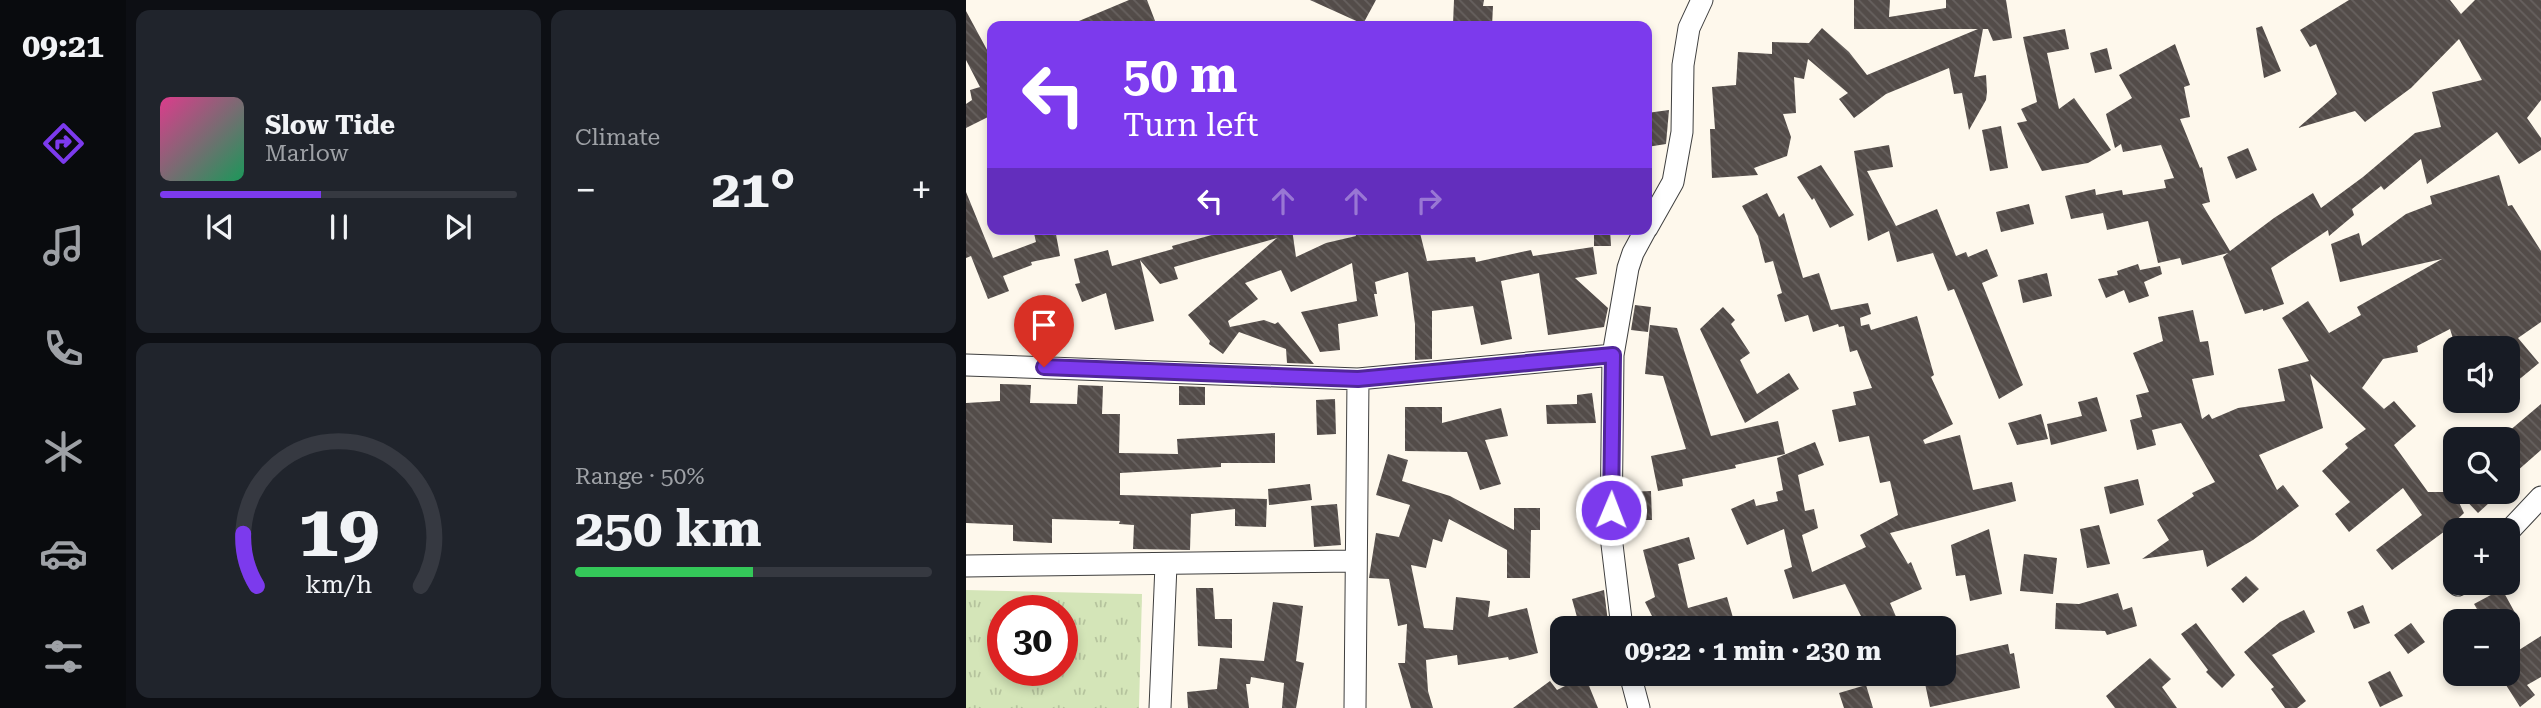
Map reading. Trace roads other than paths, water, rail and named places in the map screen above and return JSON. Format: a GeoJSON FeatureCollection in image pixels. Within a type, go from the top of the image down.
{"type":"FeatureCollection","features":[{"type":"Feature","properties":{"kind":"street"},"geometry":{"type":"LineString","coordinates":[[1652,219],[1673,182],[1682,132],[1683,65],[1689,28],[1702,0]]}},
{"type":"Feature","properties":{"kind":"street"},"geometry":{"type":"LineString","coordinates":[[1621,616],[1611,536],[1613,355],[1628,268],[1643,235]]}},
{"type":"Feature","properties":{"kind":"street"},"geometry":{"type":"LineString","coordinates":[[966,365],[1358,379],[1613,355]]}},
{"type":"Feature","properties":{"kind":"street"},"geometry":{"type":"LineString","coordinates":[[1355,708],[1358,379]]}},
{"type":"Feature","properties":{"kind":"street"},"geometry":{"type":"LineString","coordinates":[[2520,519],[2541,497]]}},
{"type":"Feature","properties":{"kind":"street"},"geometry":{"type":"LineString","coordinates":[[966,566],[1355,561]]}},
{"type":"Feature","properties":{"kind":"street"},"geometry":{"type":"LineString","coordinates":[[1160,708],[1166,565]]}},
{"type":"Feature","properties":{"kind":"street"},"geometry":{"type":"LineString","coordinates":[[1633,686],[1639,708]]}}]}
